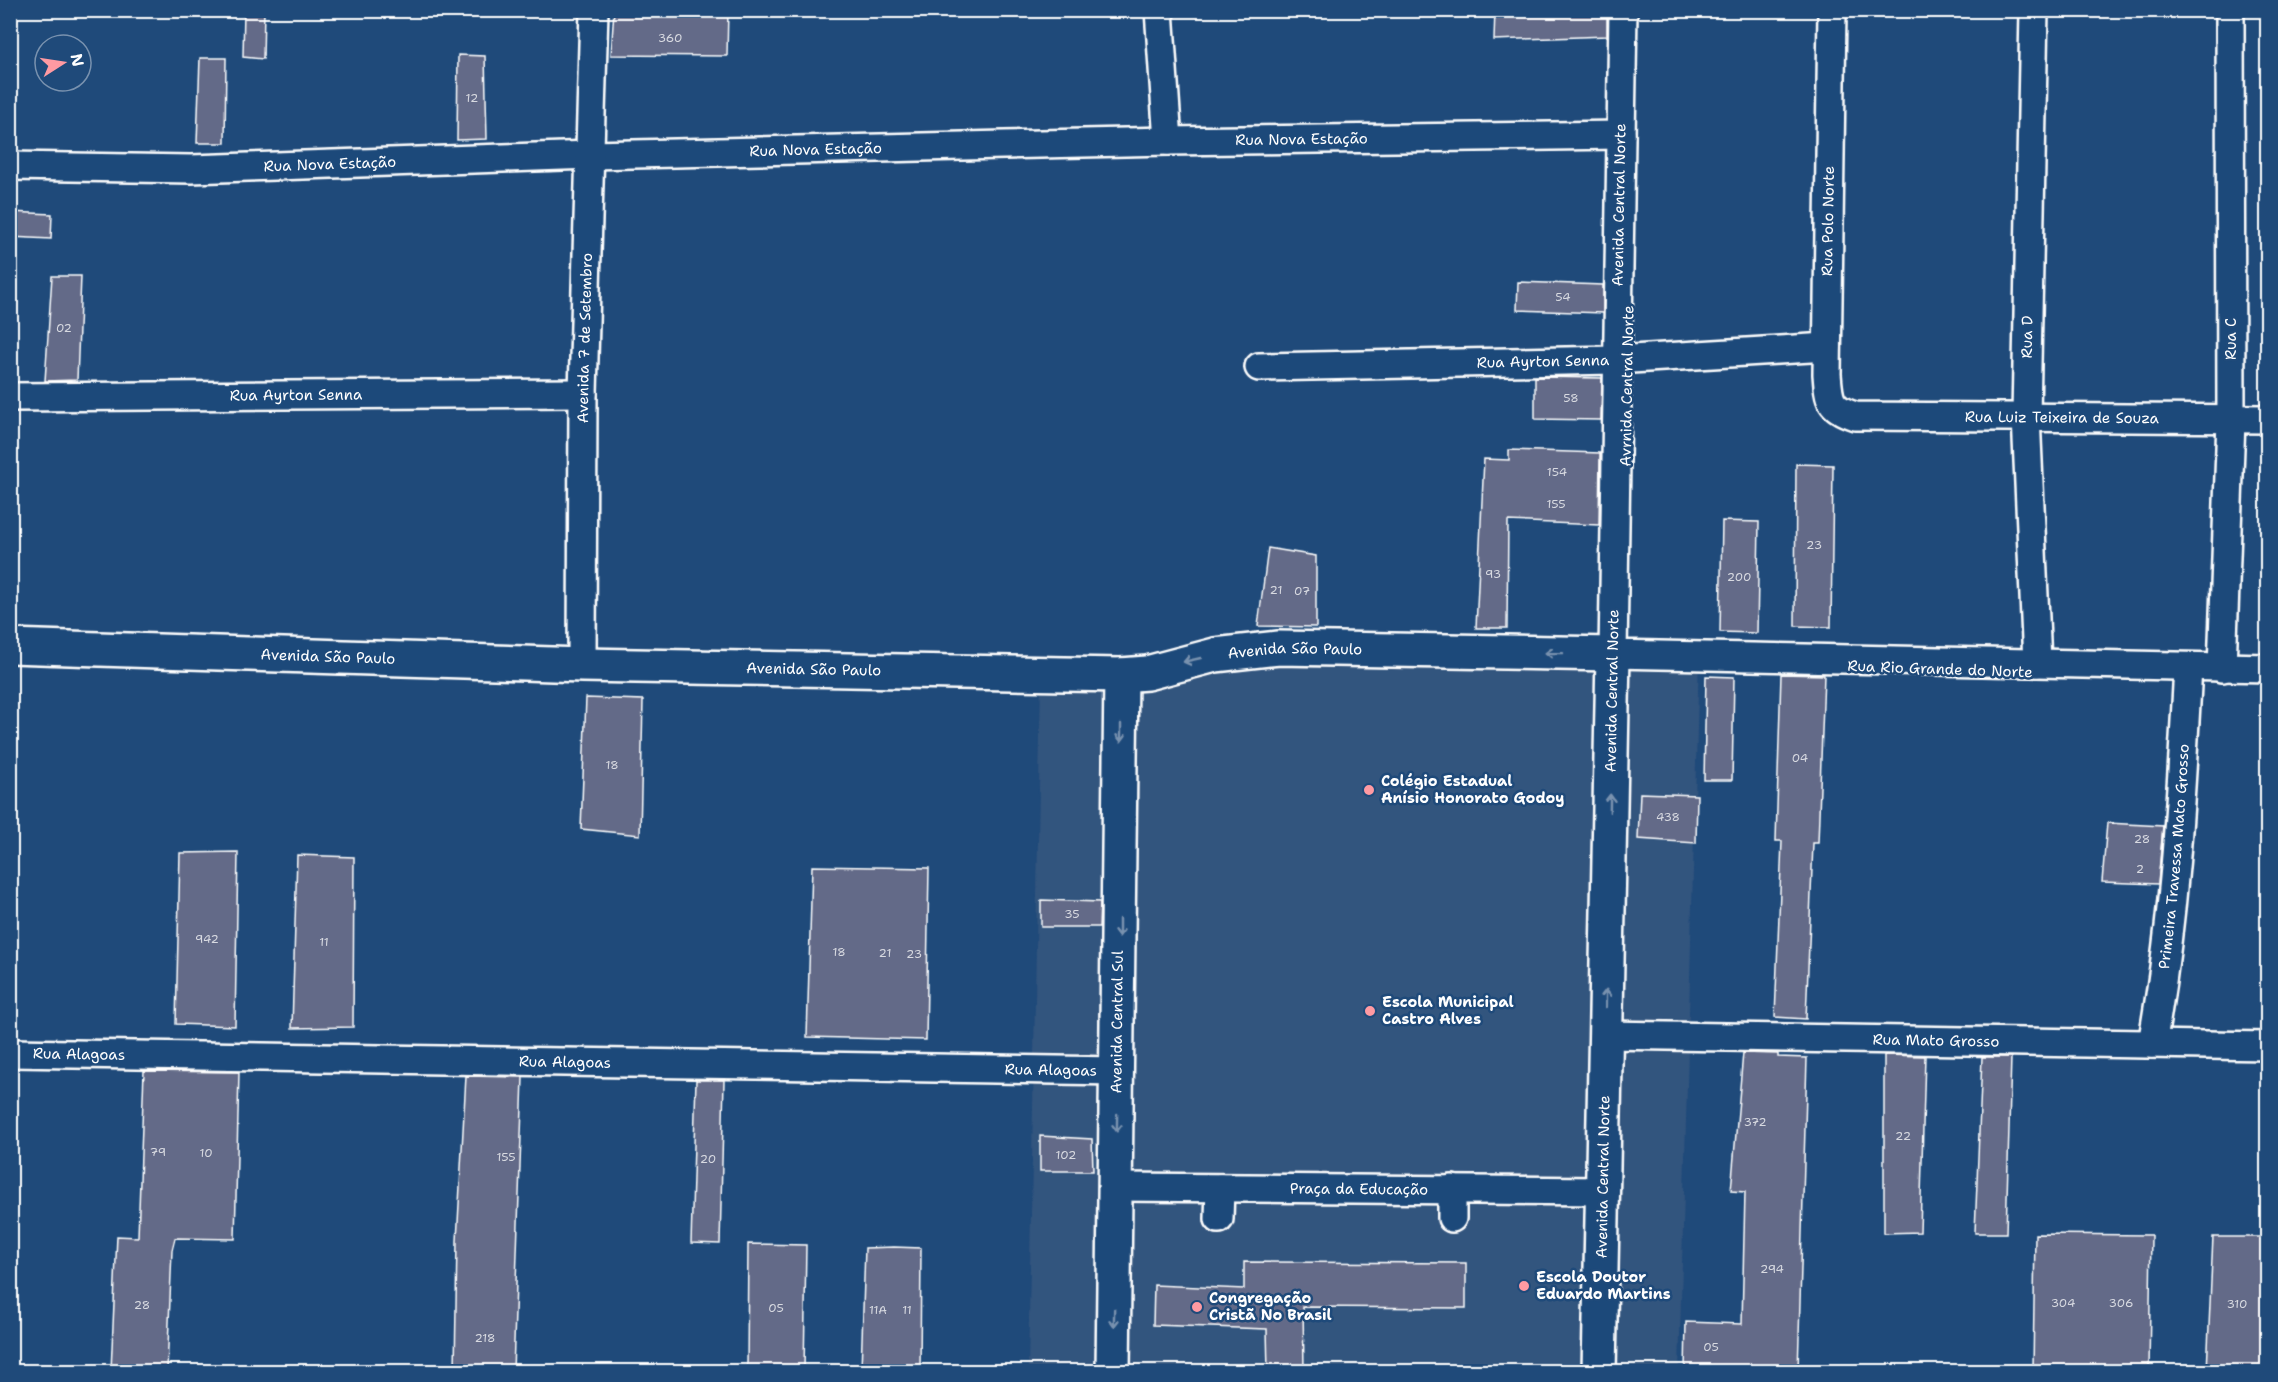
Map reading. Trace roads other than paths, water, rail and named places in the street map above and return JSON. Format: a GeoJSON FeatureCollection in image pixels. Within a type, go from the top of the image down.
{"type":"FeatureCollection","features":[{"type":"Feature","properties":{"kind":"main road","name":"Avenida São Paulo"},"geometry":{"type":"LineString","coordinates":[[10,646],[582,665],[1121,675],[1147,673],[1180,663],[1245,650],[1279,648],[1616,656]]}},
{"type":"Feature","properties":{"kind":"main road","name":"Avenida Central Norte"},"geometry":{"type":"LineString","coordinates":[[1599,1371],[1616,656]]}},
{"type":"Feature","properties":{"kind":"main road","name":"Avenida Central Sul"},"geometry":{"type":"LineString","coordinates":[[1113,1371],[1121,675]]}},
{"type":"Feature","properties":{"kind":"street","name":"Avenida 7 de Setembro"},"geometry":{"type":"LineString","coordinates":[[582,665],[583,393],[594,10]]}},
{"type":"Feature","properties":{"kind":"street"},"geometry":{"type":"LineString","coordinates":[[1159,10],[1168,141]]}},
{"type":"Feature","properties":{"kind":"street","name":"Avenida Central Norte"},"geometry":{"type":"LineString","coordinates":[[1616,656],[1623,10]]}},
{"type":"Feature","properties":{"kind":"street","name":"Avrnida Central Norte"},"geometry":{"type":"LineString","coordinates":[[1621,360],[1634,10]]}},
{"type":"Feature","properties":{"kind":"street","name":"Rua Polo Norte"},"geometry":{"type":"LineString","coordinates":[[1832,10],[1828,395],[1840,411],[1855,416]]}},
{"type":"Feature","properties":{"kind":"street","name":"Rua D"},"geometry":{"type":"LineString","coordinates":[[2034,10],[2026,416],[2037,663]]}},
{"type":"Feature","properties":{"kind":"street","name":"Rua C"},"geometry":{"type":"LineString","coordinates":[[2222,668],[2231,420],[2230,10]]}},
{"type":"Feature","properties":{"kind":"street","name":"Rua Nova Estação"},"geometry":{"type":"LineString","coordinates":[[10,166],[191,169],[591,155],[1168,141],[1621,135]]}},
{"type":"Feature","properties":{"kind":"street","name":"Rua Ayrton Senna"},"geometry":{"type":"LineString","coordinates":[[1259,367],[1621,360],[1827,347]]}},
{"type":"Feature","properties":{"kind":"street","name":"Rua Ayrton Senna"},"geometry":{"type":"LineString","coordinates":[[10,397],[583,393]]}},
{"type":"Feature","properties":{"kind":"street","name":"Rua Luiz Teixeira de Souza"},"geometry":{"type":"LineString","coordinates":[[1855,416],[2268,419]]}},
{"type":"Feature","properties":{"kind":"street","name":"Rua Rio Grande do Norte"},"geometry":{"type":"LineString","coordinates":[[1616,656],[2037,663],[2268,677]]}},
{"type":"Feature","properties":{"kind":"street","name":"Rua Rio Grande do Norte"},"geometry":{"type":"LineString","coordinates":[[1616,656],[2188,671],[2268,668]]}},
{"type":"Feature","properties":{"kind":"street","name":"Primeira Travessa Mato Grosso"},"geometry":{"type":"LineString","coordinates":[[2152,1044],[2166,967],[2175,893],[2188,671]]}},
{"type":"Feature","properties":{"kind":"street","name":"Rua Mato Grosso"},"geometry":{"type":"LineString","coordinates":[[1606,1035],[2268,1046]]}},
{"type":"Feature","properties":{"kind":"street","name":"Rua Alagoas"},"geometry":{"type":"LineString","coordinates":[[10,1053],[1118,1071]]}},
{"type":"Feature","properties":{"kind":"street","name":"Praça da Educação"},"geometry":{"type":"LineString","coordinates":[[1116,1186],[1603,1191]]}},
{"type":"Feature","properties":{"kind":"street"},"geometry":{"type":"LineString","coordinates":[[1219,1218],[1220,1188]]}},
{"type":"Feature","properties":{"kind":"street"},"geometry":{"type":"LineString","coordinates":[[1452,1190],[1452,1218]]}},
{"type":"Feature","properties":{"kind":"place","name":"Colégio Estadual Anísio Honorato Godoy"},"geometry":{"type":"Point","coordinates":[1369,790]}},
{"type":"Feature","properties":{"kind":"place","name":"Escola Municipal Castro Alves"},"geometry":{"type":"Point","coordinates":[1370,1011]}},
{"type":"Feature","properties":{"kind":"place","name":"Escola Doutor Eduardo Martins"},"geometry":{"type":"Point","coordinates":[1524,1286]}},
{"type":"Feature","properties":{"kind":"place","name":"Congregação Cristã No Brasil"},"geometry":{"type":"Point","coordinates":[1197,1307]}}]}
